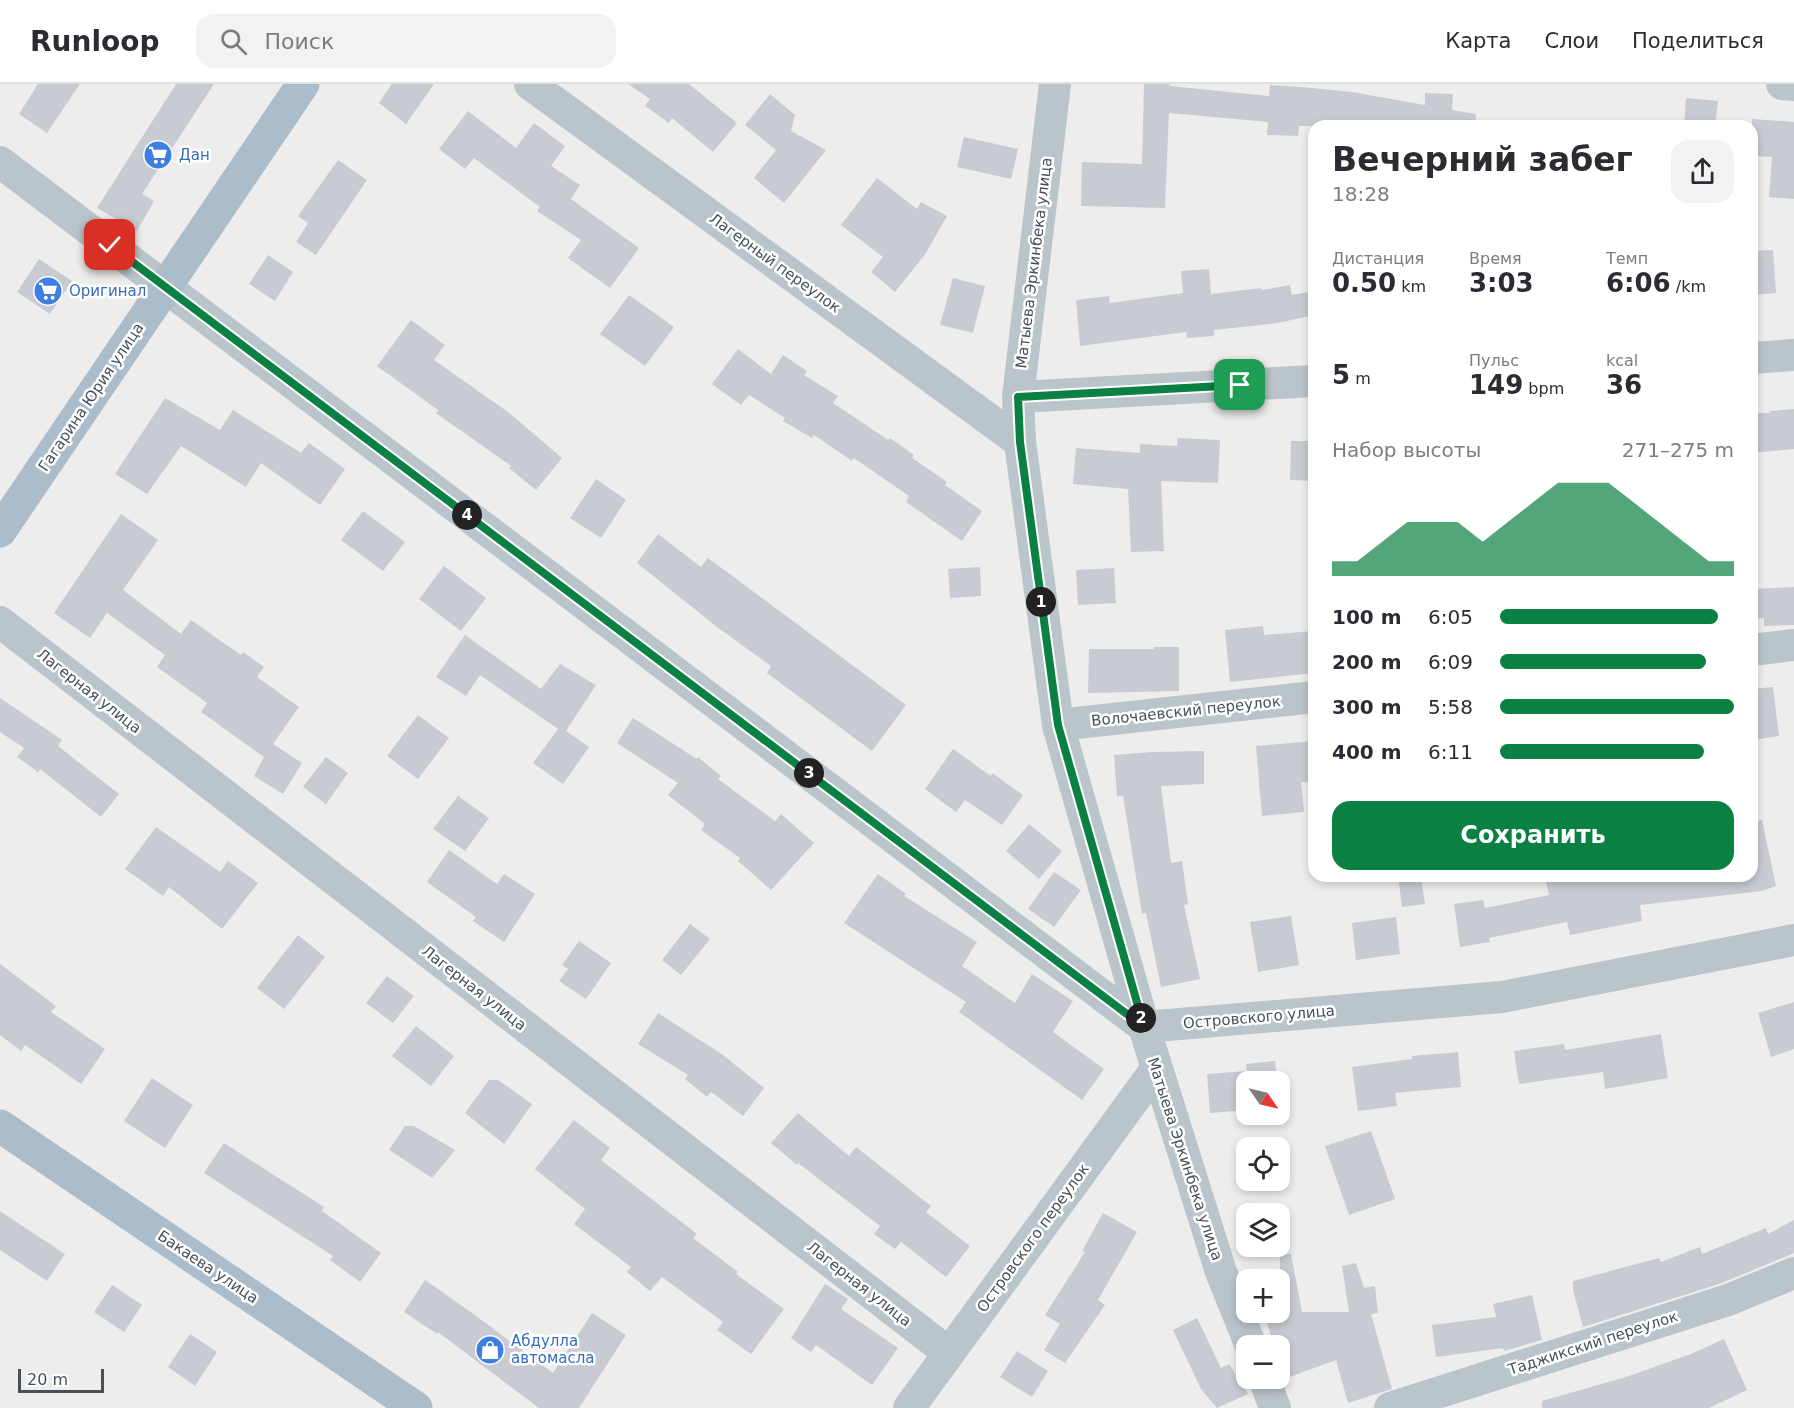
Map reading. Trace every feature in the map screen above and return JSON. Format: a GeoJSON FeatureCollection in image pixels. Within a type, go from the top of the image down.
{"type":"FeatureCollection","features":[{"type":"Feature","properties":{"kind":"main road","name":"Гагарина Юрия улица"},"geometry":{"type":"LineString","coordinates":[[0,531],[303,84]]}},
{"type":"Feature","properties":{"kind":"main road","name":"Бакаева улица"},"geometry":{"type":"LineString","coordinates":[[0,1126],[416,1408]]}},
{"type":"Feature","properties":{"kind":"street","name":"Лагерный переулок"},"geometry":{"type":"LineString","coordinates":[[530,84],[1020,442]]}},
{"type":"Feature","properties":{"kind":"street","name":"Матыева Эркинбека улица"},"geometry":{"type":"LineString","coordinates":[[1055,84],[1018,397],[1020,442],[1058,725],[1144,1027],[1221,1272],[1247,1335]]}},
{"type":"Feature","properties":{"kind":"street"},"geometry":{"type":"LineString","coordinates":[[1782,84],[1794,85]]}},
{"type":"Feature","properties":{"kind":"street"},"geometry":{"type":"LineString","coordinates":[[0,162],[1144,1027]]}},
{"type":"Feature","properties":{"kind":"street"},"geometry":{"type":"LineString","coordinates":[[1758,358],[1794,355]]}},
{"type":"Feature","properties":{"kind":"street"},"geometry":{"type":"LineString","coordinates":[[1018,397],[1308,381]]}},
{"type":"Feature","properties":{"kind":"street","name":"Лагерная улица"},"geometry":{"type":"LineString","coordinates":[[0,622],[949,1353]]}},
{"type":"Feature","properties":{"kind":"street"},"geometry":{"type":"LineString","coordinates":[[1758,649],[1794,645]]}},
{"type":"Feature","properties":{"kind":"street","name":"Волочаевский переулок"},"geometry":{"type":"LineString","coordinates":[[1058,725],[1308,698]]}},
{"type":"Feature","properties":{"kind":"street","name":"Островского улица"},"geometry":{"type":"LineString","coordinates":[[1144,1027],[1502,997],[1794,940]]}},
{"type":"Feature","properties":{"kind":"street","name":"Островского переулок"},"geometry":{"type":"LineString","coordinates":[[909,1408],[1157,1068]]}},
{"type":"Feature","properties":{"kind":"street","name":"Таджикский переулок"},"geometry":{"type":"LineString","coordinates":[[1390,1408],[1728,1300],[1794,1273]]}},
{"type":"Feature","properties":{"kind":"street"},"geometry":{"type":"LineString","coordinates":[[1268,1389],[1275,1408]]}},
{"type":"Feature","properties":{"kind":"building"},"geometry":{"type":"Polygon","coordinates":[[[38,84],[80,84],[47,133],[19,114],[38,84]]]}},
{"type":"Feature","properties":{"kind":"building"},"geometry":{"type":"Polygon","coordinates":[[[176,84],[214,84],[142,194],[154,201],[137,231],[97,208],[176,84]]]}},
{"type":"Feature","properties":{"kind":"building"},"geometry":{"type":"Polygon","coordinates":[[[392,84],[434,84],[406,124],[379,103],[392,84]]]}},
{"type":"Feature","properties":{"kind":"building"},"geometry":{"type":"Polygon","coordinates":[[[628,84],[689,84],[737,123],[713,152],[672,118],[669,123],[645,106],[650,99],[628,84]]]}},
{"type":"Feature","properties":{"kind":"building"},"geometry":{"type":"Polygon","coordinates":[[[1144,84],[1170,84],[1170,86],[1269,96],[1270,85],[1301,87],[1352,92],[1425,105],[1425,93],[1453,94],[1452,110],[1476,114],[1476,120],[1308,120],[1308,126],[1299,126],[1298,136],[1267,135],[1268,122],[1169,113],[1165,208],[1081,206],[1082,162],[1142,164],[1144,84]]]}},
{"type":"Feature","properties":{"kind":"building"},"geometry":{"type":"Polygon","coordinates":[[[770,94],[795,115],[791,131],[826,150],[784,203],[754,178],[776,150],[745,125],[770,94]]]}},
{"type":"Feature","properties":{"kind":"building"},"geometry":{"type":"Polygon","coordinates":[[[1686,98],[1718,101],[1716,120],[1684,120],[1686,98]]]}},
{"type":"Feature","properties":{"kind":"building"},"geometry":{"type":"Polygon","coordinates":[[[468,111],[516,148],[534,123],[565,146],[551,166],[580,185],[571,199],[639,248],[610,288],[568,258],[581,240],[537,211],[540,207],[474,158],[465,169],[439,149],[468,111]]]}},
{"type":"Feature","properties":{"kind":"building"},"geometry":{"type":"Polygon","coordinates":[[[1752,119],[1794,122],[1794,199],[1769,197],[1772,157],[1758,156],[1758,120],[1752,119]]]}},
{"type":"Feature","properties":{"kind":"building"},"geometry":{"type":"Polygon","coordinates":[[[964,137],[1018,149],[1011,179],[957,167],[964,137]]]}},
{"type":"Feature","properties":{"kind":"building"},"geometry":{"type":"Polygon","coordinates":[[[338,160],[367,180],[316,255],[296,242],[308,223],[298,216],[338,160]]]}},
{"type":"Feature","properties":{"kind":"building"},"geometry":{"type":"Polygon","coordinates":[[[877,178],[917,209],[921,202],[947,216],[926,253],[895,292],[871,272],[883,257],[841,225],[877,178]]]}},
{"type":"Feature","properties":{"kind":"building"},"geometry":{"type":"Polygon","coordinates":[[[1773,250],[1776,293],[1758,294],[1758,251],[1773,250]]]}},
{"type":"Feature","properties":{"kind":"building"},"geometry":{"type":"Polygon","coordinates":[[[268,255],[293,272],[275,301],[249,284],[268,255]]]}},
{"type":"Feature","properties":{"kind":"building"},"geometry":{"type":"Polygon","coordinates":[[[39,259],[72,281],[50,314],[17,292],[39,259]]]}},
{"type":"Feature","properties":{"kind":"building"},"geometry":{"type":"Polygon","coordinates":[[[1209,269],[1211,294],[1290,285],[1292,295],[1308,292],[1308,316],[1278,323],[1214,330],[1214,336],[1187,338],[1186,332],[1080,346],[1076,300],[1109,296],[1110,303],[1183,293],[1181,271],[1209,269]]]}},
{"type":"Feature","properties":{"kind":"building"},"geometry":{"type":"Polygon","coordinates":[[[953,278],[985,286],[973,333],[940,325],[953,278]]]}},
{"type":"Feature","properties":{"kind":"building"},"geometry":{"type":"Polygon","coordinates":[[[629,295],[674,327],[645,366],[600,334],[629,295]]]}},
{"type":"Feature","properties":{"kind":"building"},"geometry":{"type":"Polygon","coordinates":[[[411,320],[445,345],[434,360],[508,412],[562,458],[536,490],[509,468],[511,466],[436,413],[438,410],[377,366],[411,320]]]}},
{"type":"Feature","properties":{"kind":"building"},"geometry":{"type":"Polygon","coordinates":[[[738,349],[771,374],[783,355],[807,371],[804,375],[838,396],[833,403],[914,455],[912,458],[947,482],[945,485],[982,511],[962,541],[906,502],[909,496],[854,458],[852,461],[814,435],[812,438],[783,421],[785,418],[749,395],[741,405],[712,384],[738,349]]]}},
{"type":"Feature","properties":{"kind":"building"},"geometry":{"type":"Polygon","coordinates":[[[165,398],[220,430],[233,410],[301,453],[309,443],[345,469],[320,505],[261,463],[246,487],[181,446],[147,494],[115,474],[165,398]]]}},
{"type":"Feature","properties":{"kind":"building"},"geometry":{"type":"Polygon","coordinates":[[[1794,409],[1794,449],[1758,452],[1758,413],[1770,413],[1770,411],[1794,409]]]}},
{"type":"Feature","properties":{"kind":"building"},"geometry":{"type":"Polygon","coordinates":[[[1178,438],[1220,440],[1218,483],[1161,481],[1164,551],[1131,552],[1128,489],[1073,484],[1076,448],[1140,453],[1140,444],[1177,446],[1178,438]]]}},
{"type":"Feature","properties":{"kind":"building"},"geometry":{"type":"Polygon","coordinates":[[[1291,441],[1308,441],[1308,481],[1290,480],[1291,441]]]}},
{"type":"Feature","properties":{"kind":"building"},"geometry":{"type":"Polygon","coordinates":[[[596,479],[626,500],[601,538],[570,518],[596,479]]]}},
{"type":"Feature","properties":{"kind":"building"},"geometry":{"type":"Polygon","coordinates":[[[363,511],[405,542],[383,571],[341,540],[363,511]]]}},
{"type":"Feature","properties":{"kind":"building"},"geometry":{"type":"Polygon","coordinates":[[[121,514],[158,540],[123,590],[181,634],[191,620],[241,655],[243,652],[264,667],[257,677],[299,707],[273,744],[302,763],[283,794],[254,776],[264,757],[201,712],[207,703],[157,667],[165,655],[107,613],[90,638],[54,613],[121,514]]]}},
{"type":"Feature","properties":{"kind":"building"},"geometry":{"type":"Polygon","coordinates":[[[658,534],[701,567],[708,558],[906,705],[872,751],[767,673],[771,666],[717,627],[637,563],[658,534]]]}},
{"type":"Feature","properties":{"kind":"building"},"geometry":{"type":"Polygon","coordinates":[[[444,566],[486,598],[461,631],[419,599],[444,566]]]}},
{"type":"Feature","properties":{"kind":"building"},"geometry":{"type":"Polygon","coordinates":[[[980,567],[981,596],[950,598],[948,569],[980,567]]]}},
{"type":"Feature","properties":{"kind":"building"},"geometry":{"type":"Polygon","coordinates":[[[1114,568],[1116,603],[1078,605],[1076,570],[1114,568]]]}},
{"type":"Feature","properties":{"kind":"building"},"geometry":{"type":"Polygon","coordinates":[[[1794,587],[1794,625],[1764,626],[1764,618],[1758,618],[1758,589],[1794,587]]]}},
{"type":"Feature","properties":{"kind":"building"},"geometry":{"type":"Polygon","coordinates":[[[1263,626],[1264,635],[1308,631],[1308,674],[1230,682],[1225,630],[1263,626]]]}},
{"type":"Feature","properties":{"kind":"building"},"geometry":{"type":"Polygon","coordinates":[[[465,635],[541,689],[560,664],[596,685],[566,731],[589,747],[563,784],[533,763],[558,729],[480,675],[466,696],[436,677],[465,635]]]}},
{"type":"Feature","properties":{"kind":"building"},"geometry":{"type":"Polygon","coordinates":[[[1154,647],[1179,647],[1179,691],[1088,693],[1089,649],[1154,649],[1154,647]]]}},
{"type":"Feature","properties":{"kind":"building"},"geometry":{"type":"Polygon","coordinates":[[[1773,687],[1779,736],[1758,739],[1758,688],[1773,687]]]}},
{"type":"Feature","properties":{"kind":"building"},"geometry":{"type":"Polygon","coordinates":[[[0,698],[62,740],[58,746],[119,794],[101,817],[40,769],[38,772],[17,757],[24,748],[0,732],[0,698]]]}},
{"type":"Feature","properties":{"kind":"building"},"geometry":{"type":"Polygon","coordinates":[[[418,715],[449,738],[418,779],[387,756],[418,715]]]}},
{"type":"Feature","properties":{"kind":"building"},"geometry":{"type":"Polygon","coordinates":[[[633,718],[697,759],[698,757],[721,776],[718,779],[775,821],[781,814],[814,843],[771,890],[738,861],[740,858],[701,830],[705,824],[668,795],[678,783],[617,743],[633,718]]]}},
{"type":"Feature","properties":{"kind":"building"},"geometry":{"type":"Polygon","coordinates":[[[1308,742],[1308,782],[1301,782],[1304,812],[1262,816],[1256,746],[1308,742]]]}},
{"type":"Feature","properties":{"kind":"building"},"geometry":{"type":"Polygon","coordinates":[[[953,749],[1023,795],[1002,825],[965,800],[956,812],[925,789],[953,749]]]}},
{"type":"Feature","properties":{"kind":"building"},"geometry":{"type":"Polygon","coordinates":[[[1204,751],[1204,784],[1161,786],[1171,863],[1182,861],[1188,904],[1184,905],[1200,979],[1161,987],[1146,913],[1142,914],[1123,796],[1117,796],[1114,755],[1204,751]]]}},
{"type":"Feature","properties":{"kind":"building"},"geometry":{"type":"Polygon","coordinates":[[[326,757],[348,773],[326,804],[303,787],[326,757]]]}},
{"type":"Feature","properties":{"kind":"building"},"geometry":{"type":"Polygon","coordinates":[[[458,796],[489,818],[465,851],[433,829],[458,796]]]}},
{"type":"Feature","properties":{"kind":"building"},"geometry":{"type":"Polygon","coordinates":[[[1762,820],[1776,886],[1762,891],[1640,905],[1642,921],[1570,935],[1567,922],[1489,938],[1490,942],[1460,947],[1454,904],[1483,900],[1485,908],[1549,895],[1546,882],[1758,882],[1758,821],[1762,820]]]}},
{"type":"Feature","properties":{"kind":"building"},"geometry":{"type":"Polygon","coordinates":[[[1029,824],[1062,851],[1039,879],[1006,851],[1029,824]]]}},
{"type":"Feature","properties":{"kind":"building"},"geometry":{"type":"Polygon","coordinates":[[[156,827],[220,872],[228,861],[258,883],[222,929],[169,887],[163,896],[125,869],[156,827]]]}},
{"type":"Feature","properties":{"kind":"building"},"geometry":{"type":"Polygon","coordinates":[[[449,850],[497,884],[504,874],[535,894],[504,942],[473,921],[476,917],[427,882],[449,850]]]}},
{"type":"Feature","properties":{"kind":"building"},"geometry":{"type":"Polygon","coordinates":[[[1054,872],[1081,890],[1054,927],[1028,909],[1054,872]]]}},
{"type":"Feature","properties":{"kind":"building"},"geometry":{"type":"Polygon","coordinates":[[[878,874],[906,894],[904,896],[977,942],[962,966],[1015,1003],[1032,974],[1073,1001],[1053,1032],[1104,1069],[1082,1100],[959,1012],[966,1002],[844,923],[878,874]]]}},
{"type":"Feature","properties":{"kind":"building"},"geometry":{"type":"Polygon","coordinates":[[[1399,882],[1422,882],[1425,904],[1402,907],[1399,882]]]}},
{"type":"Feature","properties":{"kind":"building"},"geometry":{"type":"Polygon","coordinates":[[[1291,916],[1299,965],[1258,972],[1250,922],[1291,916]]]}},
{"type":"Feature","properties":{"kind":"building"},"geometry":{"type":"Polygon","coordinates":[[[1396,917],[1400,954],[1356,960],[1352,923],[1396,917]]]}},
{"type":"Feature","properties":{"kind":"building"},"geometry":{"type":"Polygon","coordinates":[[[690,924],[710,939],[681,975],[662,960],[690,924]]]}},
{"type":"Feature","properties":{"kind":"building"},"geometry":{"type":"Polygon","coordinates":[[[298,935],[325,957],[284,1009],[257,988],[298,935]]]}},
{"type":"Feature","properties":{"kind":"building"},"geometry":{"type":"Polygon","coordinates":[[[579,941],[611,963],[586,999],[559,981],[568,969],[562,965],[579,941]]]}},
{"type":"Feature","properties":{"kind":"building"},"geometry":{"type":"Polygon","coordinates":[[[0,964],[56,1006],[51,1012],[105,1049],[81,1084],[25,1045],[21,1051],[0,1035],[0,964]]]}},
{"type":"Feature","properties":{"kind":"building"},"geometry":{"type":"Polygon","coordinates":[[[387,976],[414,996],[393,1023],[366,1003],[387,976]]]}},
{"type":"Feature","properties":{"kind":"building"},"geometry":{"type":"Polygon","coordinates":[[[1794,1002],[1794,1049],[1771,1057],[1758,1013],[1794,1002]]]}},
{"type":"Feature","properties":{"kind":"building"},"geometry":{"type":"Polygon","coordinates":[[[658,1013],[723,1055],[764,1088],[743,1116],[711,1092],[707,1097],[685,1079],[688,1075],[638,1044],[658,1013]]]}},
{"type":"Feature","properties":{"kind":"building"},"geometry":{"type":"Polygon","coordinates":[[[416,1026],[454,1056],[431,1086],[392,1056],[416,1026]]]}},
{"type":"Feature","properties":{"kind":"building"},"geometry":{"type":"Polygon","coordinates":[[[1661,1034],[1668,1078],[1605,1089],[1603,1072],[1519,1084],[1514,1051],[1564,1044],[1565,1050],[1661,1034]]]}},
{"type":"Feature","properties":{"kind":"building"},"geometry":{"type":"Polygon","coordinates":[[[1458,1052],[1461,1087],[1395,1093],[1397,1106],[1358,1111],[1352,1067],[1412,1059],[1412,1056],[1458,1052]]]}},
{"type":"Feature","properties":{"kind":"building"},"geometry":{"type":"Polygon","coordinates":[[[1275,1061],[1276,1071],[1247,1071],[1246,1064],[1275,1061]]]}},
{"type":"Feature","properties":{"kind":"building"},"geometry":{"type":"Polygon","coordinates":[[[1236,1072],[1236,1111],[1210,1113],[1207,1074],[1236,1072]]]}},
{"type":"Feature","properties":{"kind":"building"},"geometry":{"type":"Polygon","coordinates":[[[152,1078],[193,1105],[165,1148],[124,1121],[152,1078]]]}},
{"type":"Feature","properties":{"kind":"building"},"geometry":{"type":"Polygon","coordinates":[[[489,1080],[498,1080],[532,1104],[504,1144],[465,1113],[489,1080]]]}},
{"type":"Feature","properties":{"kind":"building"},"geometry":{"type":"Polygon","coordinates":[[[798,1113],[849,1156],[856,1147],[931,1206],[926,1212],[970,1246],[946,1277],[901,1242],[895,1249],[874,1234],[880,1226],[771,1143],[798,1113]]]}},
{"type":"Feature","properties":{"kind":"building"},"geometry":{"type":"Polygon","coordinates":[[[574,1120],[610,1148],[601,1160],[697,1234],[693,1238],[738,1272],[736,1274],[784,1309],[751,1354],[717,1330],[723,1322],[662,1277],[650,1291],[627,1272],[631,1267],[574,1224],[585,1209],[535,1169],[574,1120]]]}},
{"type":"Feature","properties":{"kind":"building"},"geometry":{"type":"Polygon","coordinates":[[[405,1126],[414,1126],[455,1150],[432,1178],[389,1150],[405,1126]]]}},
{"type":"Feature","properties":{"kind":"building"},"geometry":{"type":"Polygon","coordinates":[[[1371,1131],[1395,1199],[1349,1215],[1325,1146],[1371,1131]]]}},
{"type":"Feature","properties":{"kind":"building"},"geometry":{"type":"Polygon","coordinates":[[[224,1143],[324,1207],[322,1211],[381,1253],[360,1282],[330,1260],[333,1256],[204,1173],[224,1143]]]}},
{"type":"Feature","properties":{"kind":"building"},"geometry":{"type":"Polygon","coordinates":[[[0,1211],[65,1254],[47,1281],[0,1250],[0,1211]]]}},
{"type":"Feature","properties":{"kind":"building"},"geometry":{"type":"Polygon","coordinates":[[[1103,1213],[1137,1232],[1098,1300],[1105,1305],[1065,1363],[1044,1350],[1060,1324],[1045,1315],[1085,1252],[1082,1251],[1103,1213]]]}},
{"type":"Feature","properties":{"kind":"building"},"geometry":{"type":"Polygon","coordinates":[[[1794,1220],[1794,1253],[1722,1283],[1583,1327],[1573,1290],[1573,1281],[1659,1258],[1661,1262],[1700,1247],[1702,1254],[1766,1228],[1768,1234],[1794,1220]]]}},
{"type":"Feature","properties":{"kind":"building"},"geometry":{"type":"Polygon","coordinates":[[[1290,1254],[1302,1312],[1349,1312],[1342,1266],[1356,1263],[1364,1288],[1375,1286],[1378,1313],[1371,1314],[1392,1389],[1348,1403],[1336,1360],[1290,1377],[1290,1335],[1271,1335],[1267,1323],[1290,1323],[1290,1269],[1280,1269],[1280,1257],[1290,1257],[1290,1254]]]}},
{"type":"Feature","properties":{"kind":"building"},"geometry":{"type":"Polygon","coordinates":[[[425,1280],[553,1373],[592,1313],[626,1335],[579,1408],[539,1408],[438,1332],[437,1334],[404,1312],[425,1280]]]}},
{"type":"Feature","properties":{"kind":"building"},"geometry":{"type":"Polygon","coordinates":[[[825,1284],[848,1299],[841,1309],[898,1348],[872,1385],[816,1345],[811,1352],[791,1338],[825,1284]]]}},
{"type":"Feature","properties":{"kind":"building"},"geometry":{"type":"Polygon","coordinates":[[[112,1285],[142,1305],[124,1332],[94,1312],[112,1285]]]}},
{"type":"Feature","properties":{"kind":"building"},"geometry":{"type":"Polygon","coordinates":[[[1532,1295],[1542,1340],[1504,1351],[1503,1348],[1436,1357],[1432,1325],[1496,1317],[1493,1304],[1532,1295]]]}},
{"type":"Feature","properties":{"kind":"building"},"geometry":{"type":"Polygon","coordinates":[[[1197,1318],[1221,1368],[1229,1364],[1236,1375],[1236,1389],[1245,1389],[1248,1394],[1217,1408],[1201,1389],[1173,1330],[1197,1318]]]}},
{"type":"Feature","properties":{"kind":"building"},"geometry":{"type":"Polygon","coordinates":[[[190,1334],[217,1352],[195,1386],[168,1367],[190,1334]]]}},
{"type":"Feature","properties":{"kind":"building"},"geometry":{"type":"Polygon","coordinates":[[[1724,1339],[1747,1390],[1709,1408],[1542,1408],[1542,1401],[1626,1377],[1691,1354],[1724,1339]]]}},
{"type":"Feature","properties":{"kind":"building"},"geometry":{"type":"Polygon","coordinates":[[[1017,1351],[1048,1371],[1032,1397],[1000,1377],[1017,1351]]]}},
{"type":"Feature","properties":{"kind":"place","name":"Дан"},"geometry":{"type":"Point","coordinates":[158,155]}},
{"type":"Feature","properties":{"kind":"place","name":"Оригинал"},"geometry":{"type":"Point","coordinates":[48,291]}},
{"type":"Feature","properties":{"kind":"place","name":"Абдулла автомасла"},"geometry":{"type":"Point","coordinates":[490,1350]}},
{"type":"Feature","properties":{"kind":"route"},"geometry":{"type":"LineString","coordinates":[[110,245],[1144,1027],[1058,725],[1020,442],[1018,397],[1240,385]]}}]}
